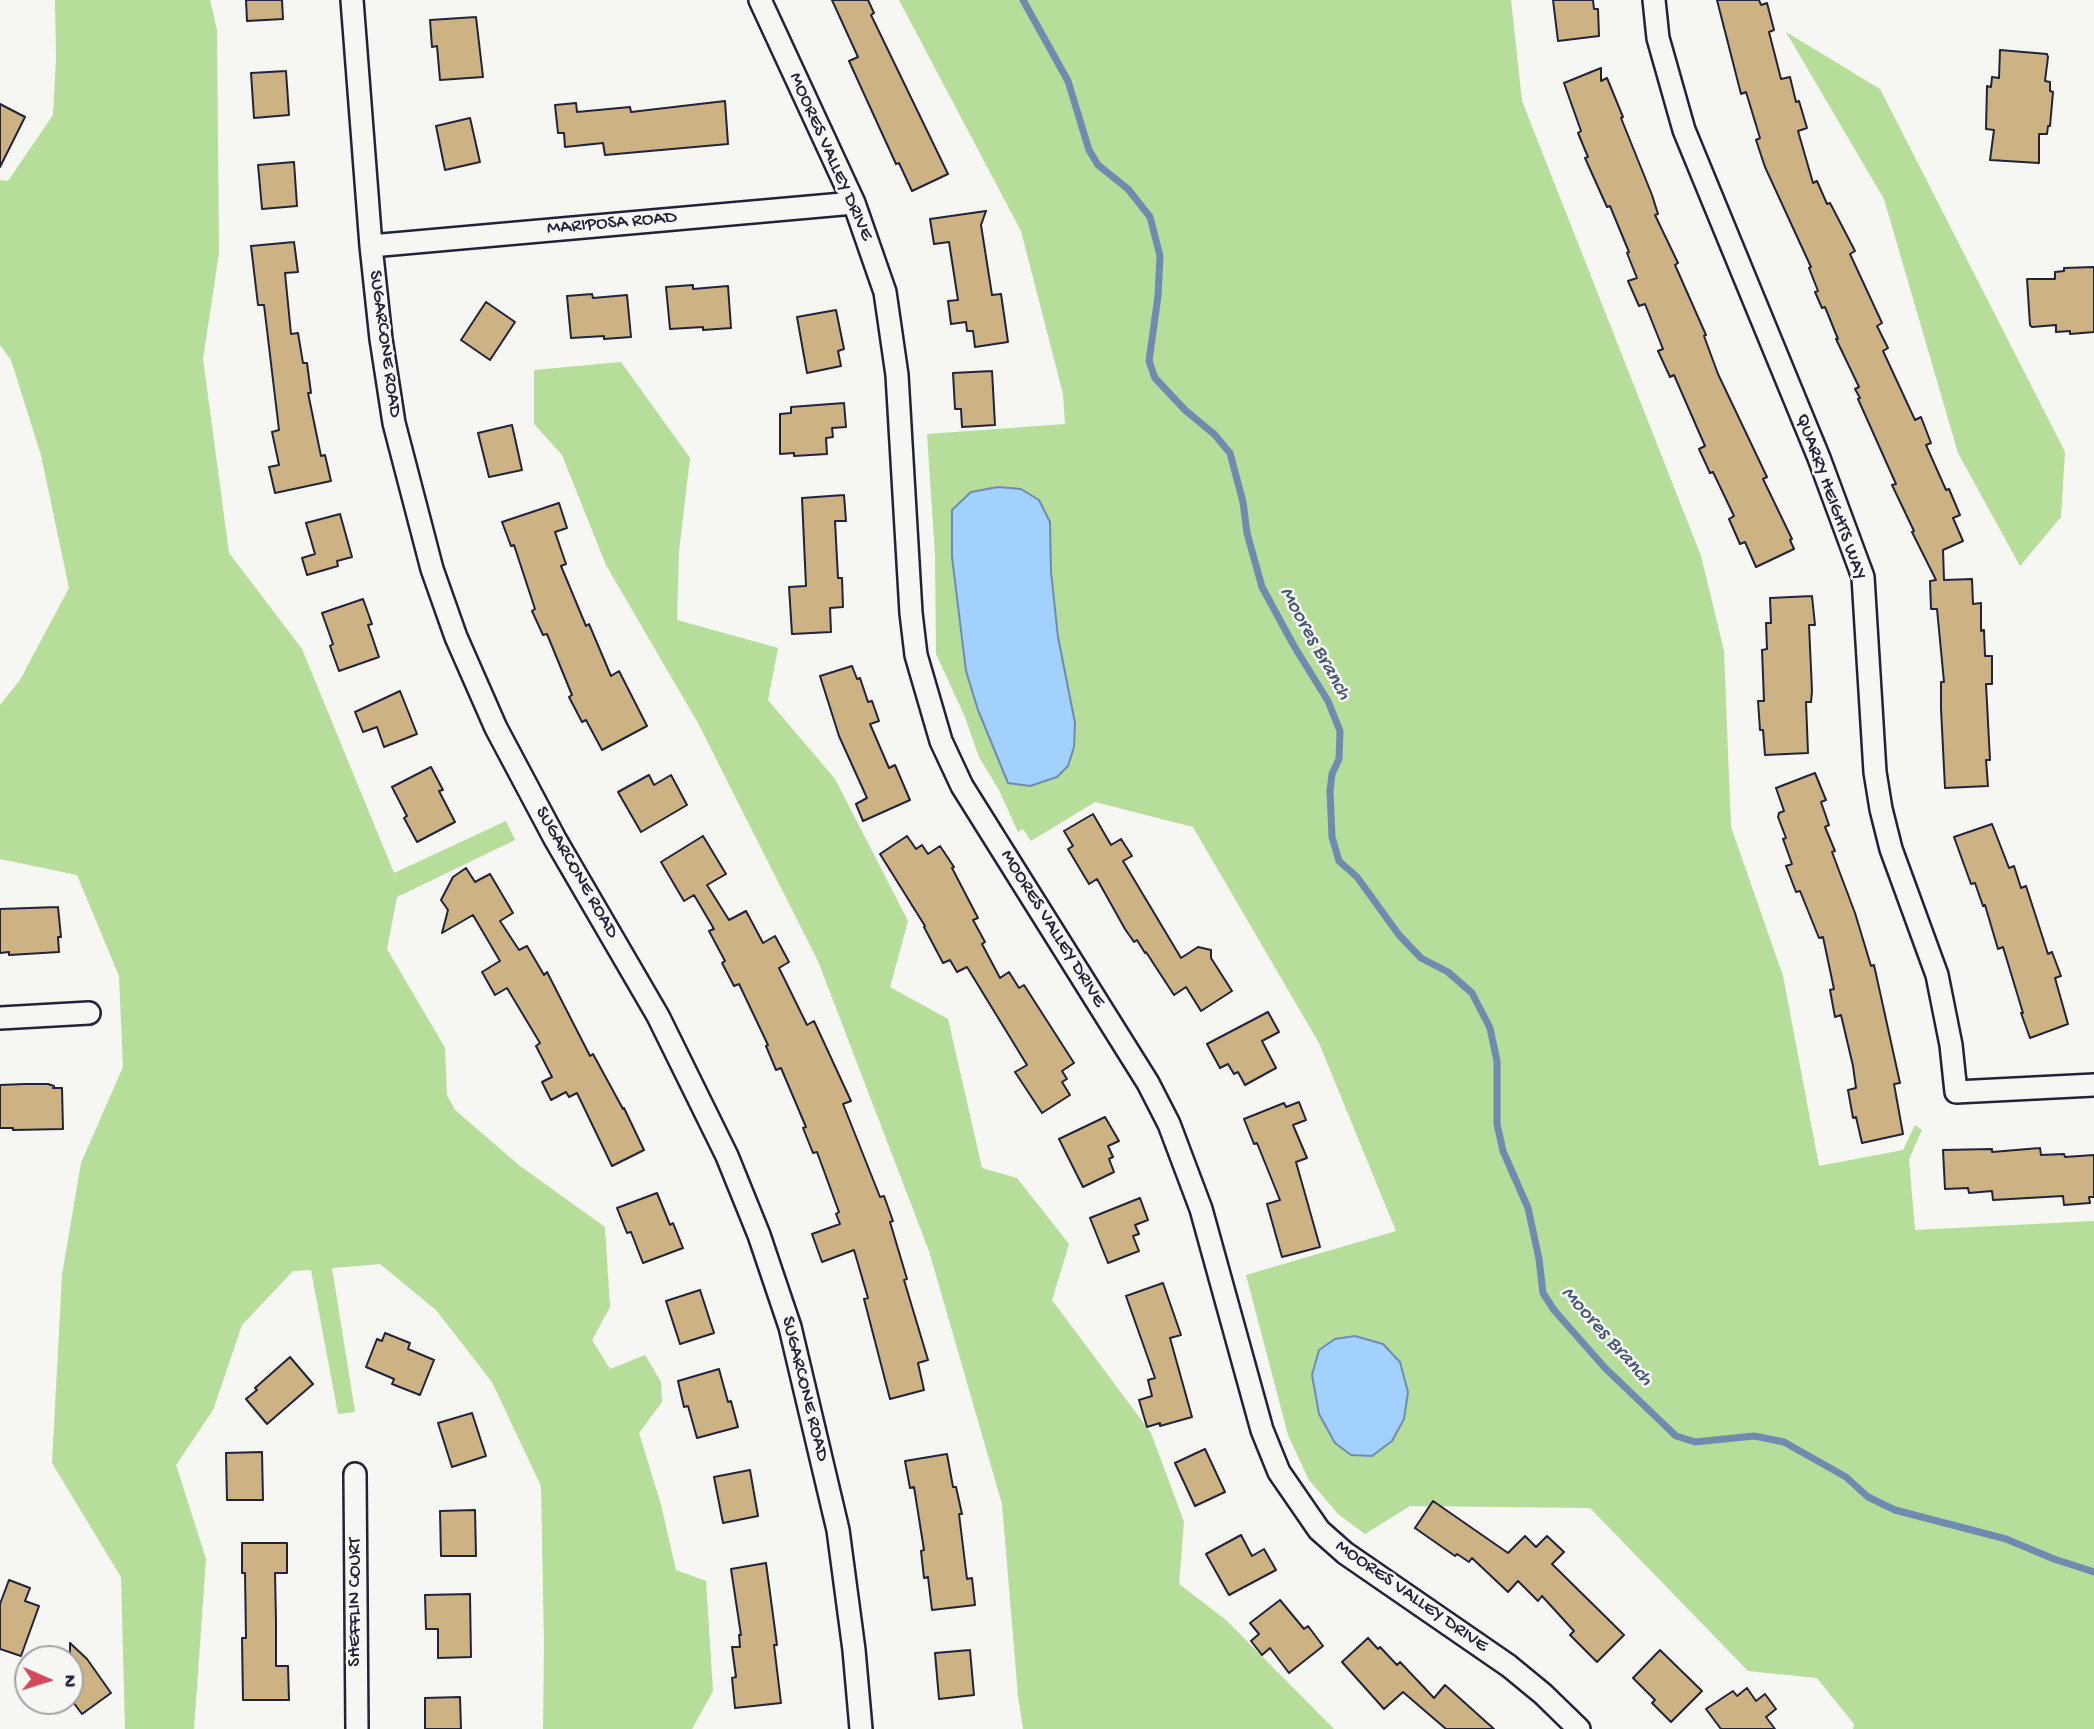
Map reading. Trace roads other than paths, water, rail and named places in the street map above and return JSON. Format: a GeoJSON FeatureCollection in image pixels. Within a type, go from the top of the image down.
{"type":"FeatureCollection","features":[{"type":"Feature","properties":{"kind":"street","name":"SUGARCONE ROAD"},"geometry":{"type":"LineString","coordinates":[[352,0],[381,339],[394,423],[432,569],[456,637],[496,728],[694,1085],[759,1235],[790,1327],[838,1530],[854,1650],[860,1729]]}},
{"type":"Feature","properties":{"kind":"street","name":"MOORES VALLEY DRIVE"},"geometry":{"type":"LineString","coordinates":[[760,0],[854,203],[884,292],[897,374],[911,613],[916,655],[941,741],[962,786],[1148,1083],[1169,1124],[1201,1209],[1262,1430],[1279,1472],[1319,1530],[1345,1553],[1509,1666],[1579,1729]]}},
{"type":"Feature","properties":{"kind":"street","name":"QUARRY HEIGHTS WAY"},"geometry":{"type":"LineString","coordinates":[[1654,0],[1658,38],[1684,130],[1819,458],[1863,578],[1875,772],[1881,809],[1891,849],[1937,975],[1951,1045],[1956,1093],[2094,1085]]}},
{"type":"Feature","properties":{"kind":"street","name":"MARIPOSA ROAD"},"geometry":{"type":"LineString","coordinates":[[371,246],[854,203]]}},
{"type":"Feature","properties":{"kind":"street"},"geometry":{"type":"LineString","coordinates":[[0,1018],[89,1013]]}},
{"type":"Feature","properties":{"kind":"street","name":"SHEFFLIN COURT"},"geometry":{"type":"LineString","coordinates":[[355,1475],[357,1729]]}},
{"type":"Feature","properties":{"kind":"water"},"geometry":{"type":"Polygon","coordinates":[[[998,487],[1021,489],[1039,500],[1050,522],[1051,572],[1058,637],[1075,723],[1074,747],[1068,766],[1057,777],[1030,786],[1008,783],[978,710],[966,671],[952,557],[952,510],[971,492],[998,487]]]}},
{"type":"Feature","properties":{"kind":"water"},"geometry":{"type":"Polygon","coordinates":[[[1355,1336],[1383,1344],[1400,1362],[1408,1392],[1404,1419],[1392,1441],[1372,1456],[1351,1455],[1335,1443],[1319,1414],[1312,1375],[1319,1350],[1335,1339],[1355,1336]]]}},
{"type":"Feature","properties":{"kind":"waterway","name":"Moores Branch"},"geometry":{"type":"LineString","coordinates":[[1023,0],[1068,81],[1089,150],[1098,165],[1128,189],[1150,217],[1160,256],[1158,296],[1149,361],[1155,378],[1185,410],[1214,434],[1230,453],[1262,587],[1328,701],[1340,731],[1339,759],[1332,774],[1330,791],[1332,837],[1339,861],[1357,877],[1399,935],[1421,958],[1448,972],[1472,993],[1490,1028],[1497,1061],[1497,1124],[1503,1151],[1528,1208],[1543,1293],[1554,1310],[1605,1368],[1676,1436],[1695,1442],[1754,1436],[1784,1442],[1846,1477],[1868,1497],[1895,1510],[2006,1539],[2094,1572]]}}]}
